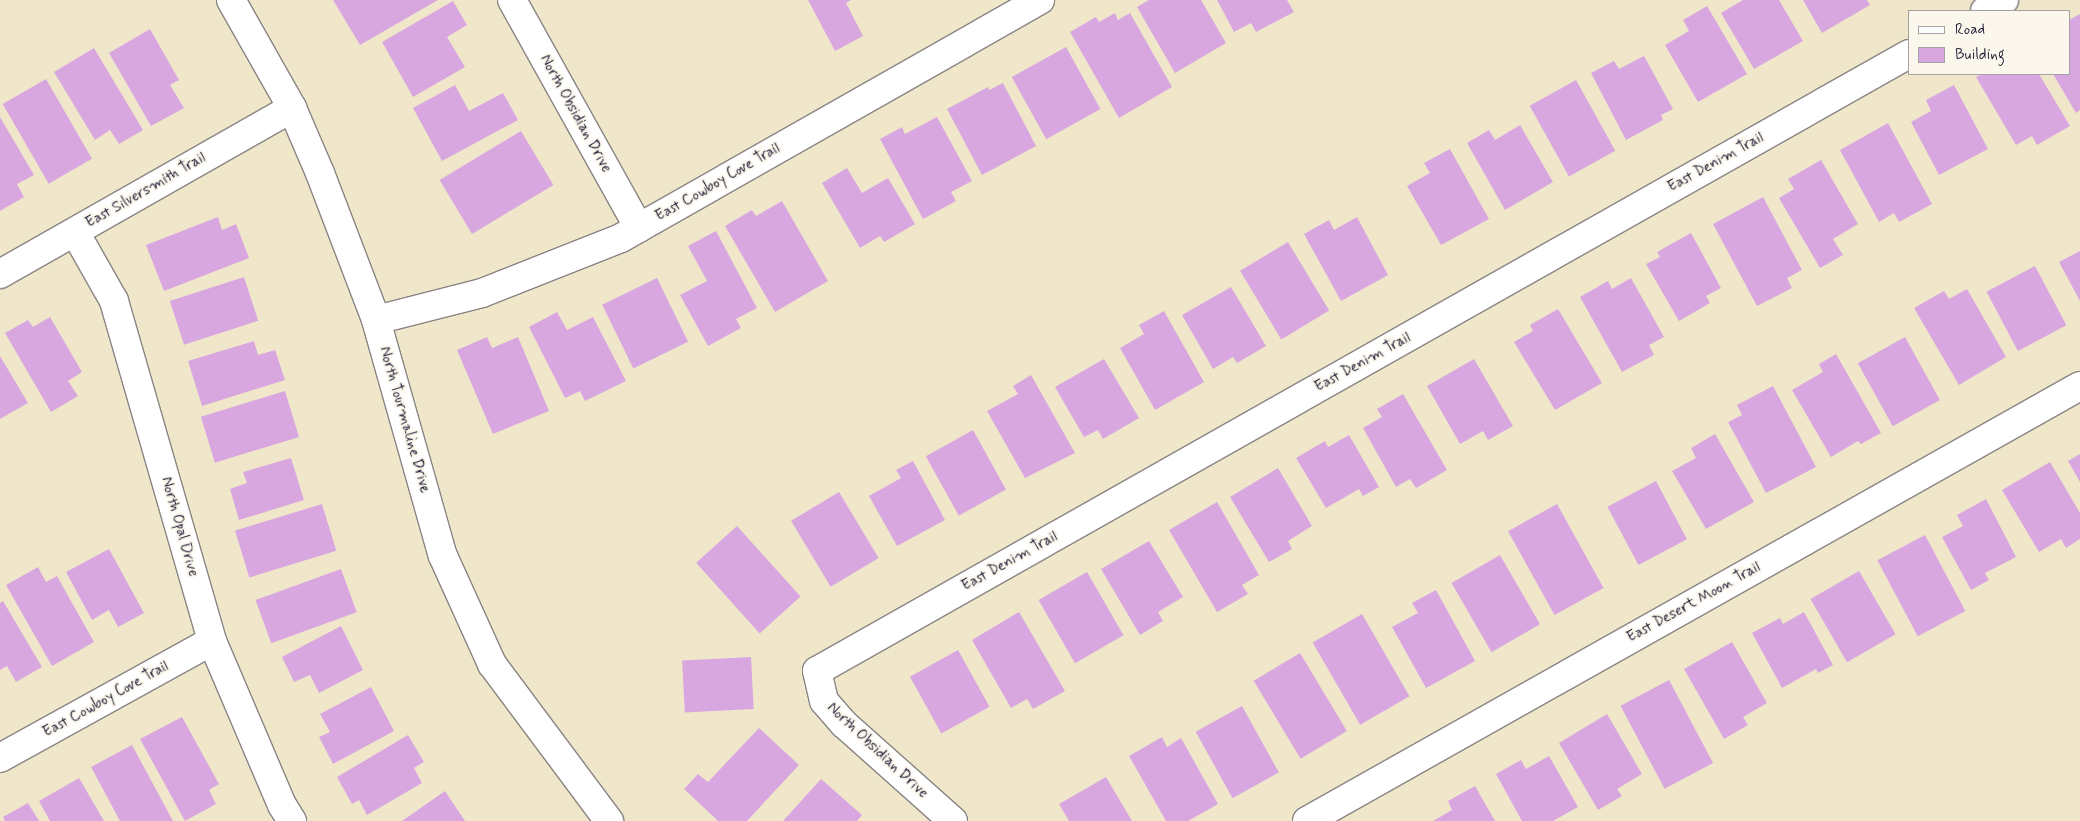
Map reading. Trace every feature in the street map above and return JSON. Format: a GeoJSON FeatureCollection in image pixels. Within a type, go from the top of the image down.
{"type":"FeatureCollection","features":[{"type":"Feature","properties":{"kind":"street","name":"North Tourmaline Drive"},"geometry":{"type":"LineString","coordinates":[[230,0],[292,108],[376,320],[443,556],[492,664],[609,821]]}},
{"type":"Feature","properties":{"kind":"street","name":"North Obsidian Drive"},"geometry":{"type":"LineString","coordinates":[[512,0],[639,228]]}},
{"type":"Feature","properties":{"kind":"street","name":"East Cowboy Cove Trail"},"geometry":{"type":"LineString","coordinates":[[376,320],[482,293],[621,238],[1040,0]]}},
{"type":"Feature","properties":{"kind":"street"},"geometry":{"type":"LineString","coordinates":[[1986,10],[2004,0]]}},
{"type":"Feature","properties":{"kind":"street","name":"East Denim Trail"},"geometry":{"type":"LineString","coordinates":[[817,671],[1908,55]]}},
{"type":"Feature","properties":{"kind":"street","name":"East Silversmith Trail"},"geometry":{"type":"LineString","coordinates":[[0,274],[292,108]]}},
{"type":"Feature","properties":{"kind":"street","name":"North Opal Drive"},"geometry":{"type":"LineString","coordinates":[[75,232],[114,301],[212,641],[282,805],[292,821]]}},
{"type":"Feature","properties":{"kind":"street","name":"East Desert Moon Trail"},"geometry":{"type":"LineString","coordinates":[[1307,821],[2080,386]]}},
{"type":"Feature","properties":{"kind":"street","name":"East Cowboy Cove Trail"},"geometry":{"type":"LineString","coordinates":[[0,758],[212,641]]}},
{"type":"Feature","properties":{"kind":"street","name":"North Obsidian Drive"},"geometry":{"type":"LineString","coordinates":[[817,671],[824,701],[844,724],[940,817]]}},
{"type":"Feature","properties":{"kind":"building"},"geometry":{"type":"Polygon","coordinates":[[[333,0],[438,0],[360,45],[333,0]]]}},
{"type":"Feature","properties":{"kind":"building"},"geometry":{"type":"Polygon","coordinates":[[[808,0],[851,0],[846,3],[863,36],[835,51],[808,0]]]}},
{"type":"Feature","properties":{"kind":"building"},"geometry":{"type":"Polygon","coordinates":[[[1149,0],[1201,0],[1226,43],[1175,73],[1137,7],[1149,0]]]}},
{"type":"Feature","properties":{"kind":"building"},"geometry":{"type":"Polygon","coordinates":[[[1217,0],[1287,0],[1294,12],[1256,32],[1251,23],[1234,32],[1217,0]]]}},
{"type":"Feature","properties":{"kind":"building"},"geometry":{"type":"Polygon","coordinates":[[[1743,0],[1779,0],[1803,41],[1754,69],[1721,13],[1743,0]]]}},
{"type":"Feature","properties":{"kind":"building"},"geometry":{"type":"Polygon","coordinates":[[[1803,0],[1867,0],[1870,5],[1822,33],[1803,0]]]}},
{"type":"Feature","properties":{"kind":"building"},"geometry":{"type":"Polygon","coordinates":[[[453,1],[467,25],[447,37],[465,67],[413,97],[382,42],[453,1]]]}},
{"type":"Feature","properties":{"kind":"building"},"geometry":{"type":"Polygon","coordinates":[[[1707,6],[1747,74],[1698,102],[1665,45],[1689,31],[1683,20],[1707,6]]]}},
{"type":"Feature","properties":{"kind":"building"},"geometry":{"type":"Polygon","coordinates":[[[1115,13],[1118,20],[1130,13],[1172,87],[1119,118],[1070,32],[1096,17],[1099,22],[1115,13]]]}},
{"type":"Feature","properties":{"kind":"building"},"geometry":{"type":"Polygon","coordinates":[[[2080,14],[2080,110],[2076,113],[2054,75],[2070,75],[2070,19],[2080,14]]]}},
{"type":"Feature","properties":{"kind":"building"},"geometry":{"type":"Polygon","coordinates":[[[150,29],[179,80],[170,85],[184,108],[151,126],[109,53],[150,29]]]}},
{"type":"Feature","properties":{"kind":"building"},"geometry":{"type":"Polygon","coordinates":[[[1066,47],[1100,109],[1046,139],[1012,77],[1066,47]]]}},
{"type":"Feature","properties":{"kind":"building"},"geometry":{"type":"Polygon","coordinates":[[[94,48],[143,130],[119,144],[110,130],[95,140],[54,72],[94,48]]]}},
{"type":"Feature","properties":{"kind":"building"},"geometry":{"type":"Polygon","coordinates":[[[1644,56],[1673,109],[1661,115],[1663,120],[1626,140],[1591,73],[1614,61],[1619,69],[1644,56]]]}},
{"type":"Feature","properties":{"kind":"building"},"geometry":{"type":"Polygon","coordinates":[[[1980,75],[2040,75],[2070,126],[2037,145],[2032,136],[2016,145],[1976,77],[1980,75]]]}},
{"type":"Feature","properties":{"kind":"building"},"geometry":{"type":"Polygon","coordinates":[[[46,79],[92,159],[49,184],[3,104],[46,79]]]}},
{"type":"Feature","properties":{"kind":"building"},"geometry":{"type":"Polygon","coordinates":[[[1576,80],[1615,151],[1569,177],[1530,106],[1576,80]]]}},
{"type":"Feature","properties":{"kind":"building"},"geometry":{"type":"Polygon","coordinates":[[[1003,83],[1036,146],[982,175],[947,109],[988,87],[989,90],[1003,83]]]}},
{"type":"Feature","properties":{"kind":"building"},"geometry":{"type":"Polygon","coordinates":[[[455,85],[469,111],[503,93],[518,120],[442,161],[413,108],[455,85]]]}},
{"type":"Feature","properties":{"kind":"building"},"geometry":{"type":"Polygon","coordinates":[[[1954,85],[1988,149],[1939,175],[1911,122],[1931,111],[1926,100],[1954,85]]]}},
{"type":"Feature","properties":{"kind":"building"},"geometry":{"type":"Polygon","coordinates":[[[0,117],[34,175],[17,184],[24,197],[0,211],[0,117]]]}},
{"type":"Feature","properties":{"kind":"building"},"geometry":{"type":"Polygon","coordinates":[[[937,117],[972,181],[951,192],[956,201],[923,219],[880,139],[902,127],[905,134],[937,117]]]}},
{"type":"Feature","properties":{"kind":"building"},"geometry":{"type":"Polygon","coordinates":[[[1888,123],[1932,204],[1899,222],[1894,213],[1879,222],[1840,150],[1888,123]]]}},
{"type":"Feature","properties":{"kind":"building"},"geometry":{"type":"Polygon","coordinates":[[[1520,125],[1553,182],[1505,210],[1467,143],[1489,130],[1495,140],[1520,125]]]}},
{"type":"Feature","properties":{"kind":"building"},"geometry":{"type":"Polygon","coordinates":[[[521,131],[553,185],[472,234],[440,180],[521,131]]]}},
{"type":"Feature","properties":{"kind":"building"},"geometry":{"type":"Polygon","coordinates":[[[1450,149],[1489,219],[1441,245],[1407,186],[1430,173],[1424,163],[1450,149]]]}},
{"type":"Feature","properties":{"kind":"building"},"geometry":{"type":"Polygon","coordinates":[[[1821,160],[1858,224],[1833,239],[1843,255],[1820,268],[1779,198],[1794,189],[1788,179],[1821,160]]]}},
{"type":"Feature","properties":{"kind":"building"},"geometry":{"type":"Polygon","coordinates":[[[847,168],[862,193],[888,178],[915,224],[884,242],[880,236],[860,248],[822,183],[847,168]]]}},
{"type":"Feature","properties":{"kind":"building"},"geometry":{"type":"Polygon","coordinates":[[[1763,197],[1802,270],[1787,278],[1792,288],[1757,306],[1713,224],[1763,197]]]}},
{"type":"Feature","properties":{"kind":"building"},"geometry":{"type":"Polygon","coordinates":[[[782,201],[828,281],[775,312],[725,226],[752,210],[756,216],[782,201]]]}},
{"type":"Feature","properties":{"kind":"building"},"geometry":{"type":"Polygon","coordinates":[[[218,217],[222,230],[236,224],[249,258],[164,291],[146,245],[218,217]]]}},
{"type":"Feature","properties":{"kind":"building"},"geometry":{"type":"Polygon","coordinates":[[[1357,217],[1388,275],[1341,301],[1304,234],[1329,220],[1334,230],[1357,217]]]}},
{"type":"Feature","properties":{"kind":"building"},"geometry":{"type":"Polygon","coordinates":[[[716,231],[757,308],[736,319],[741,328],[708,346],[680,295],[707,281],[688,246],[716,231]]]}},
{"type":"Feature","properties":{"kind":"building"},"geometry":{"type":"Polygon","coordinates":[[[1691,233],[1721,288],[1706,296],[1710,303],[1679,321],[1646,264],[1660,257],[1657,252],[1691,233]]]}},
{"type":"Feature","properties":{"kind":"building"},"geometry":{"type":"Polygon","coordinates":[[[1288,242],[1329,311],[1281,339],[1240,271],[1288,242]]]}},
{"type":"Feature","properties":{"kind":"building"},"geometry":{"type":"Polygon","coordinates":[[[2080,251],[2080,301],[2059,262],[2080,251]]]}},
{"type":"Feature","properties":{"kind":"building"},"geometry":{"type":"Polygon","coordinates":[[[2035,266],[2066,325],[2018,351],[1986,292],[2035,266]]]}},
{"type":"Feature","properties":{"kind":"building"},"geometry":{"type":"Polygon","coordinates":[[[244,277],[258,321],[184,345],[170,301],[244,277]]]}},
{"type":"Feature","properties":{"kind":"building"},"geometry":{"type":"Polygon","coordinates":[[[657,278],[688,342],[633,369],[602,305],[657,278]]]}},
{"type":"Feature","properties":{"kind":"building"},"geometry":{"type":"Polygon","coordinates":[[[1631,278],[1664,337],[1649,345],[1654,355],[1622,372],[1580,297],[1608,281],[1612,289],[1631,278]]]}},
{"type":"Feature","properties":{"kind":"building"},"geometry":{"type":"Polygon","coordinates":[[[1231,287],[1266,346],[1237,363],[1233,357],[1213,369],[1182,315],[1231,287]]]}},
{"type":"Feature","properties":{"kind":"building"},"geometry":{"type":"Polygon","coordinates":[[[1967,289],[2006,357],[1959,385],[1914,308],[1944,291],[1949,299],[1967,289]]]}},
{"type":"Feature","properties":{"kind":"building"},"geometry":{"type":"Polygon","coordinates":[[[1558,309],[1602,383],[1555,410],[1514,342],[1533,331],[1530,325],[1558,309]]]}},
{"type":"Feature","properties":{"kind":"building"},"geometry":{"type":"Polygon","coordinates":[[[1164,311],[1204,382],[1155,410],[1120,348],[1144,334],[1139,325],[1164,311]]]}},
{"type":"Feature","properties":{"kind":"building"},"geometry":{"type":"Polygon","coordinates":[[[557,312],[567,330],[593,317],[626,381],[585,401],[580,391],[565,398],[529,327],[557,312]]]}},
{"type":"Feature","properties":{"kind":"building"},"geometry":{"type":"Polygon","coordinates":[[[50,317],[82,372],[68,381],[78,396],[51,412],[5,333],[28,320],[33,327],[50,317]]]}},
{"type":"Feature","properties":{"kind":"building"},"geometry":{"type":"Polygon","coordinates":[[[487,337],[492,348],[518,337],[549,411],[493,434],[457,350],[487,337]]]}},
{"type":"Feature","properties":{"kind":"building"},"geometry":{"type":"Polygon","coordinates":[[[1905,337],[1940,400],[1893,426],[1858,363],[1905,337]]]}},
{"type":"Feature","properties":{"kind":"building"},"geometry":{"type":"Polygon","coordinates":[[[254,341],[258,355],[275,350],[285,380],[202,406],[188,361],[254,341]]]}},
{"type":"Feature","properties":{"kind":"building"},"geometry":{"type":"Polygon","coordinates":[[[1836,354],[1881,433],[1861,444],[1858,441],[1831,457],[1792,390],[1823,372],[1819,364],[1836,354]]]}},
{"type":"Feature","properties":{"kind":"building"},"geometry":{"type":"Polygon","coordinates":[[[0,356],[28,403],[0,419],[0,356]]]}},
{"type":"Feature","properties":{"kind":"building"},"geometry":{"type":"Polygon","coordinates":[[[1104,359],[1139,418],[1103,439],[1098,430],[1084,437],[1055,387],[1104,359]]]}},
{"type":"Feature","properties":{"kind":"building"},"geometry":{"type":"Polygon","coordinates":[[[1474,359],[1513,426],[1488,440],[1483,431],[1460,444],[1427,386],[1474,359]]]}},
{"type":"Feature","properties":{"kind":"building"},"geometry":{"type":"Polygon","coordinates":[[[1031,375],[1075,453],[1025,478],[987,411],[1018,394],[1013,386],[1031,375]]]}},
{"type":"Feature","properties":{"kind":"building"},"geometry":{"type":"Polygon","coordinates":[[[1773,386],[1816,467],[1766,493],[1728,422],[1742,415],[1737,405],[1773,386]]]}},
{"type":"Feature","properties":{"kind":"building"},"geometry":{"type":"Polygon","coordinates":[[[285,391],[299,437],[215,463],[201,417],[285,391]]]}},
{"type":"Feature","properties":{"kind":"building"},"geometry":{"type":"Polygon","coordinates":[[[1403,394],[1447,470],[1416,488],[1410,479],[1396,487],[1363,428],[1382,417],[1377,409],[1403,394]]]}},
{"type":"Feature","properties":{"kind":"building"},"geometry":{"type":"Polygon","coordinates":[[[973,430],[1006,489],[959,516],[926,456],[973,430]]]}},
{"type":"Feature","properties":{"kind":"building"},"geometry":{"type":"Polygon","coordinates":[[[1715,434],[1754,502],[1706,529],[1672,471],[1696,458],[1691,448],[1715,434]]]}},
{"type":"Feature","properties":{"kind":"building"},"geometry":{"type":"Polygon","coordinates":[[[1349,435],[1379,487],[1363,496],[1359,489],[1326,508],[1296,458],[1325,441],[1328,447],[1349,435]]]}},
{"type":"Feature","properties":{"kind":"building"},"geometry":{"type":"Polygon","coordinates":[[[2080,454],[2080,482],[2068,461],[2080,454]]]}},
{"type":"Feature","properties":{"kind":"building"},"geometry":{"type":"Polygon","coordinates":[[[291,458],[304,500],[239,520],[230,489],[247,483],[243,472],[291,458]]]}},
{"type":"Feature","properties":{"kind":"building"},"geometry":{"type":"Polygon","coordinates":[[[913,461],[945,520],[897,546],[869,496],[901,478],[896,470],[913,461]]]}},
{"type":"Feature","properties":{"kind":"building"},"geometry":{"type":"Polygon","coordinates":[[[2050,462],[2080,513],[2080,539],[2066,548],[2061,539],[2039,552],[2002,490],[2050,462]]]}},
{"type":"Feature","properties":{"kind":"building"},"geometry":{"type":"Polygon","coordinates":[[[1278,468],[1312,526],[1288,541],[1292,549],[1269,562],[1230,497],[1278,468]]]}},
{"type":"Feature","properties":{"kind":"building"},"geometry":{"type":"Polygon","coordinates":[[[1656,481],[1687,539],[1638,565],[1607,507],[1656,481]]]}},
{"type":"Feature","properties":{"kind":"building"},"geometry":{"type":"Polygon","coordinates":[[[839,492],[879,558],[831,587],[791,521],[839,492]]]}},
{"type":"Feature","properties":{"kind":"building"},"geometry":{"type":"Polygon","coordinates":[[[1986,499],[2016,557],[1985,573],[1989,580],[1971,590],[1942,537],[1963,526],[1957,515],[1986,499]]]}},
{"type":"Feature","properties":{"kind":"building"},"geometry":{"type":"Polygon","coordinates":[[[1217,502],[1259,575],[1242,585],[1248,594],[1217,612],[1169,530],[1217,502]]]}},
{"type":"Feature","properties":{"kind":"building"},"geometry":{"type":"Polygon","coordinates":[[[322,504],[336,551],[249,577],[235,531],[322,504]]]}},
{"type":"Feature","properties":{"kind":"building"},"geometry":{"type":"Polygon","coordinates":[[[1557,504],[1604,588],[1555,615],[1508,531],[1557,504]]]}},
{"type":"Feature","properties":{"kind":"building"},"geometry":{"type":"Polygon","coordinates":[[[737,526],[801,597],[760,633],[696,563],[737,526]]]}},
{"type":"Feature","properties":{"kind":"building"},"geometry":{"type":"Polygon","coordinates":[[[1925,535],[1965,611],[1918,636],[1877,560],[1925,535]]]}},
{"type":"Feature","properties":{"kind":"building"},"geometry":{"type":"Polygon","coordinates":[[[1149,541],[1183,597],[1158,612],[1163,621],[1140,635],[1101,569],[1149,541]]]}},
{"type":"Feature","properties":{"kind":"building"},"geometry":{"type":"Polygon","coordinates":[[[109,549],[144,613],[118,627],[109,610],[92,620],[66,572],[109,549]]]}},
{"type":"Feature","properties":{"kind":"building"},"geometry":{"type":"Polygon","coordinates":[[[1500,555],[1540,624],[1492,652],[1452,583],[1500,555]]]}},
{"type":"Feature","properties":{"kind":"building"},"geometry":{"type":"Polygon","coordinates":[[[38,567],[46,582],[57,576],[94,642],[52,666],[6,585],[38,567]]]}},
{"type":"Feature","properties":{"kind":"building"},"geometry":{"type":"Polygon","coordinates":[[[341,569],[357,612],[271,643],[255,600],[341,569]]]}},
{"type":"Feature","properties":{"kind":"building"},"geometry":{"type":"Polygon","coordinates":[[[1859,571],[1896,634],[1847,662],[1811,599],[1859,571]]]}},
{"type":"Feature","properties":{"kind":"building"},"geometry":{"type":"Polygon","coordinates":[[[1087,572],[1124,635],[1075,663],[1039,600],[1087,572]]]}},
{"type":"Feature","properties":{"kind":"building"},"geometry":{"type":"Polygon","coordinates":[[[1436,590],[1475,661],[1426,688],[1392,627],[1418,613],[1412,603],[1436,590]]]}},
{"type":"Feature","properties":{"kind":"building"},"geometry":{"type":"Polygon","coordinates":[[[3,601],[42,667],[16,682],[7,666],[0,670],[0,603],[3,601]]]}},
{"type":"Feature","properties":{"kind":"building"},"geometry":{"type":"Polygon","coordinates":[[[1019,612],[1065,691],[1033,709],[1027,699],[1011,708],[972,640],[1019,612]]]}},
{"type":"Feature","properties":{"kind":"building"},"geometry":{"type":"Polygon","coordinates":[[[1804,612],[1833,665],[1818,673],[1816,669],[1782,688],[1752,633],[1780,618],[1783,624],[1804,612]]]}},
{"type":"Feature","properties":{"kind":"building"},"geometry":{"type":"Polygon","coordinates":[[[1362,614],[1410,696],[1360,725],[1313,642],[1362,614]]]}},
{"type":"Feature","properties":{"kind":"building"},"geometry":{"type":"Polygon","coordinates":[[[341,626],[363,670],[319,693],[310,675],[294,682],[282,657],[341,626]]]}},
{"type":"Feature","properties":{"kind":"building"},"geometry":{"type":"Polygon","coordinates":[[[1732,642],[1767,703],[1743,717],[1748,725],[1724,739],[1684,669],[1732,642]]]}},
{"type":"Feature","properties":{"kind":"building"},"geometry":{"type":"Polygon","coordinates":[[[958,650],[990,707],[941,734],[910,677],[958,650]]]}},
{"type":"Feature","properties":{"kind":"building"},"geometry":{"type":"Polygon","coordinates":[[[1300,653],[1347,731],[1301,759],[1254,681],[1300,653]]]}},
{"type":"Feature","properties":{"kind":"building"},"geometry":{"type":"Polygon","coordinates":[[[751,657],[754,709],[685,713],[682,661],[751,657]]]}},
{"type":"Feature","properties":{"kind":"building"},"geometry":{"type":"Polygon","coordinates":[[[1669,680],[1713,763],[1665,789],[1620,706],[1669,680]]]}},
{"type":"Feature","properties":{"kind":"building"},"geometry":{"type":"Polygon","coordinates":[[[371,687],[394,731],[333,764],[319,737],[330,732],[320,714],[371,687]]]}},
{"type":"Feature","properties":{"kind":"building"},"geometry":{"type":"Polygon","coordinates":[[[1242,706],[1279,772],[1232,798],[1196,732],[1242,706]]]}},
{"type":"Feature","properties":{"kind":"building"},"geometry":{"type":"Polygon","coordinates":[[[1607,714],[1642,774],[1617,789],[1622,796],[1598,810],[1559,743],[1607,714]]]}},
{"type":"Feature","properties":{"kind":"building"},"geometry":{"type":"Polygon","coordinates":[[[182,717],[219,784],[209,790],[216,804],[185,821],[140,739],[182,717]]]}},
{"type":"Feature","properties":{"kind":"building"},"geometry":{"type":"Polygon","coordinates":[[[759,728],[799,765],[747,821],[718,821],[684,789],[698,774],[708,782],[759,728]]]}},
{"type":"Feature","properties":{"kind":"building"},"geometry":{"type":"Polygon","coordinates":[[[408,735],[424,762],[414,768],[422,783],[367,815],[359,800],[352,804],[337,777],[408,735]]]}},
{"type":"Feature","properties":{"kind":"building"},"geometry":{"type":"Polygon","coordinates":[[[1162,737],[1167,747],[1181,738],[1218,804],[1188,821],[1166,821],[1129,756],[1162,737]]]}},
{"type":"Feature","properties":{"kind":"building"},"geometry":{"type":"Polygon","coordinates":[[[132,745],[173,821],[120,821],[91,767],[132,745]]]}},
{"type":"Feature","properties":{"kind":"building"},"geometry":{"type":"Polygon","coordinates":[[[1549,756],[1578,807],[1553,821],[1522,821],[1496,774],[1521,760],[1526,769],[1549,756]]]}},
{"type":"Feature","properties":{"kind":"building"},"geometry":{"type":"Polygon","coordinates":[[[1106,777],[1132,821],[1069,821],[1059,804],[1106,777]]]}},
{"type":"Feature","properties":{"kind":"building"},"geometry":{"type":"Polygon","coordinates":[[[79,778],[104,821],[50,821],[39,801],[79,778]]]}},
{"type":"Feature","properties":{"kind":"building"},"geometry":{"type":"Polygon","coordinates":[[[821,779],[862,815],[857,821],[783,821],[821,779]]]}},
{"type":"Feature","properties":{"kind":"building"},"geometry":{"type":"Polygon","coordinates":[[[1475,786],[1495,821],[1433,821],[1452,810],[1448,801],[1475,786]]]}},
{"type":"Feature","properties":{"kind":"building"},"geometry":{"type":"Polygon","coordinates":[[[445,791],[465,821],[402,821],[445,791]]]}},
{"type":"Feature","properties":{"kind":"building"},"geometry":{"type":"Polygon","coordinates":[[[28,803],[39,821],[5,821],[3,817],[28,803]]]}}]}
